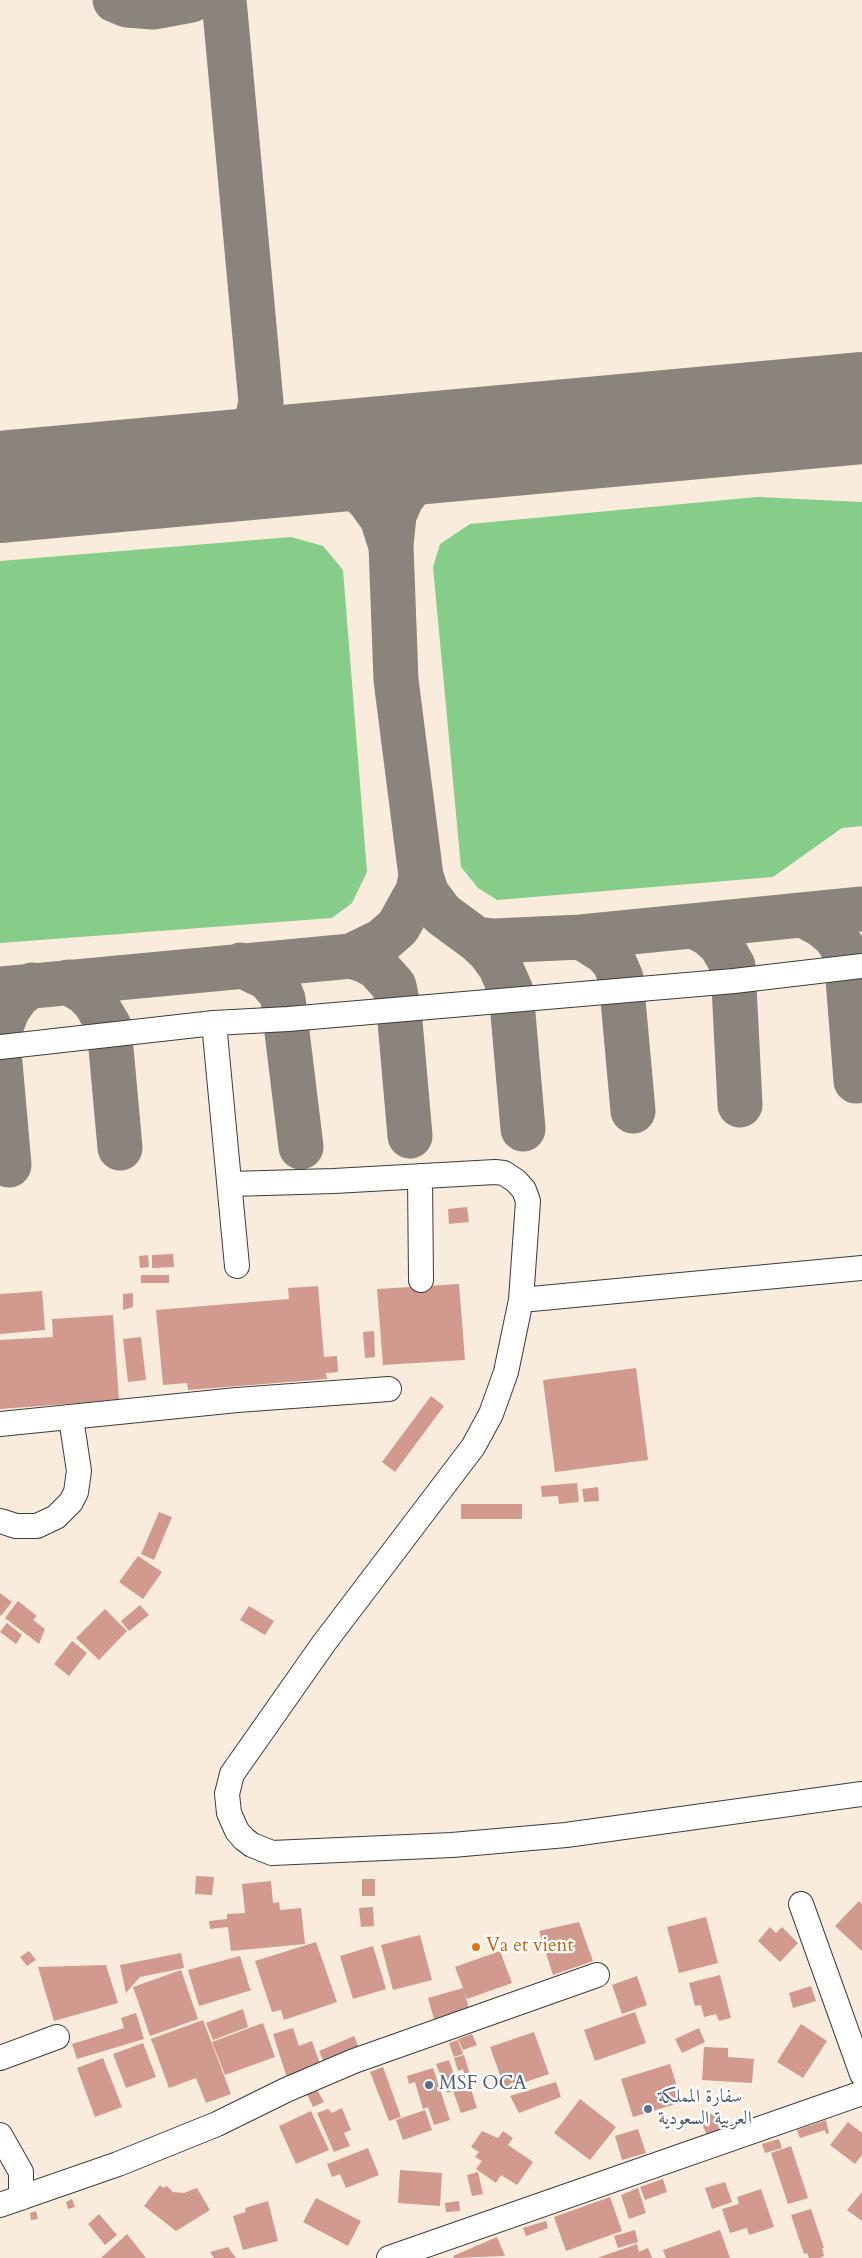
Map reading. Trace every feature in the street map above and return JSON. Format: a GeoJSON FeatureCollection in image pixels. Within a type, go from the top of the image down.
{"type":"FeatureCollection","features":[{"type":"Feature","properties":{"kind":"street"},"geometry":{"type":"LineString","coordinates":[[0,1046],[214,1023],[297,1018],[650,988],[862,966]]}},
{"type":"Feature","properties":{"kind":"street"},"geometry":{"type":"LineString","coordinates":[[214,1023],[231,1184],[237,1266]]}},
{"type":"Feature","properties":{"kind":"street"},"geometry":{"type":"LineString","coordinates":[[231,1184],[495,1172],[504,1174],[521,1185],[528,1201],[521,1300],[503,1380],[491,1414],[473,1447],[324,1643],[232,1774],[227,1804],[229,1814],[237,1831],[252,1845],[272,1853],[452,1845],[566,1835],[862,1794]]}},
{"type":"Feature","properties":{"kind":"street"},"geometry":{"type":"LineString","coordinates":[[420,1176],[421,1280]]}},
{"type":"Feature","properties":{"kind":"street"},"geometry":{"type":"LineString","coordinates":[[521,1300],[862,1268]]}},
{"type":"Feature","properties":{"kind":"street"},"geometry":{"type":"LineString","coordinates":[[0,1424],[237,1400],[388,1389]]}},
{"type":"Feature","properties":{"kind":"street"},"geometry":{"type":"LineString","coordinates":[[0,1521],[16,1526],[37,1526],[56,1517],[71,1502],[76,1492],[79,1471],[71,1418]]}},
{"type":"Feature","properties":{"kind":"street"},"geometry":{"type":"LineString","coordinates":[[801,1904],[862,2074]]}},
{"type":"Feature","properties":{"kind":"street"},"geometry":{"type":"LineString","coordinates":[[10,2202],[118,2164],[217,2124],[286,2090],[354,2061],[597,1976]]}},
{"type":"Feature","properties":{"kind":"street"},"geometry":{"type":"LineString","coordinates":[[0,2058],[57,2037]]}},
{"type":"Feature","properties":{"kind":"street"},"geometry":{"type":"LineString","coordinates":[[389,2258],[862,2093]]}},
{"type":"Feature","properties":{"kind":"street"},"geometry":{"type":"LineString","coordinates":[[0,2135],[20,2172],[10,2202]]}},
{"type":"Feature","properties":{"kind":"green space"},"geometry":{"type":"Polygon","coordinates":[[[757,497],[862,502],[862,826],[842,828],[773,877],[497,900],[478,888],[461,867],[433,567],[440,544],[470,524],[757,497]]]}},
{"type":"Feature","properties":{"kind":"green space"},"geometry":{"type":"Polygon","coordinates":[[[291,537],[323,546],[343,570],[367,872],[352,903],[332,918],[0,943],[0,561],[291,537]]]}},
{"type":"Feature","properties":{"kind":"building"},"geometry":{"type":"Polygon","coordinates":[[[467,1207],[469,1222],[449,1224],[448,1209],[467,1207]]]}},
{"type":"Feature","properties":{"kind":"building"},"geometry":{"type":"Polygon","coordinates":[[[173,1254],[174,1267],[152,1268],[152,1255],[173,1254]]]}},
{"type":"Feature","properties":{"kind":"building"},"geometry":{"type":"Polygon","coordinates":[[[148,1255],[149,1267],[140,1268],[139,1256],[148,1255]]]}},
{"type":"Feature","properties":{"kind":"building"},"geometry":{"type":"Polygon","coordinates":[[[141,1275],[169,1275],[169,1283],[141,1283],[141,1275]]]}},
{"type":"Feature","properties":{"kind":"building"},"geometry":{"type":"Polygon","coordinates":[[[459,1284],[465,1360],[383,1365],[377,1289],[459,1284]]]}},
{"type":"Feature","properties":{"kind":"building"},"geometry":{"type":"Polygon","coordinates":[[[318,1286],[324,1357],[337,1356],[338,1372],[326,1373],[327,1379],[188,1390],[187,1383],[163,1385],[156,1310],[289,1299],[288,1288],[318,1286]]]}},
{"type":"Feature","properties":{"kind":"building"},"geometry":{"type":"Polygon","coordinates":[[[42,1291],[45,1330],[0,1334],[0,1294],[42,1291]]]}},
{"type":"Feature","properties":{"kind":"building"},"geometry":{"type":"Polygon","coordinates":[[[133,1293],[133,1307],[123,1310],[123,1294],[133,1293]]]}},
{"type":"Feature","properties":{"kind":"building"},"geometry":{"type":"Polygon","coordinates":[[[113,1315],[119,1400],[0,1409],[0,1340],[53,1337],[52,1319],[113,1315]]]}},
{"type":"Feature","properties":{"kind":"building"},"geometry":{"type":"Polygon","coordinates":[[[374,1331],[375,1357],[365,1358],[363,1332],[374,1331]]]}},
{"type":"Feature","properties":{"kind":"building"},"geometry":{"type":"Polygon","coordinates":[[[141,1337],[146,1380],[128,1382],[123,1339],[141,1337]]]}},
{"type":"Feature","properties":{"kind":"building"},"geometry":{"type":"Polygon","coordinates":[[[636,1368],[648,1460],[555,1472],[543,1380],[636,1368]]]}},
{"type":"Feature","properties":{"kind":"building"},"geometry":{"type":"Polygon","coordinates":[[[431,1396],[444,1406],[395,1472],[382,1462],[431,1396]]]}},
{"type":"Feature","properties":{"kind":"building"},"geometry":{"type":"Polygon","coordinates":[[[577,1483],[579,1502],[559,1504],[558,1496],[542,1497],[541,1486],[577,1483]]]}},
{"type":"Feature","properties":{"kind":"building"},"geometry":{"type":"Polygon","coordinates":[[[598,1487],[599,1501],[584,1502],[582,1489],[598,1487]]]}},
{"type":"Feature","properties":{"kind":"building"},"geometry":{"type":"Polygon","coordinates":[[[461,1504],[522,1504],[522,1519],[461,1519],[461,1504]]]}},
{"type":"Feature","properties":{"kind":"building"},"geometry":{"type":"Polygon","coordinates":[[[159,1512],[172,1517],[154,1560],[141,1554],[159,1512]]]}},
{"type":"Feature","properties":{"kind":"building"},"geometry":{"type":"Polygon","coordinates":[[[138,1556],[162,1572],[143,1599],[119,1582],[138,1556]]]}},
{"type":"Feature","properties":{"kind":"building"},"geometry":{"type":"Polygon","coordinates":[[[0,1593],[12,1602],[1,1616],[0,1615],[0,1593]]]}},
{"type":"Feature","properties":{"kind":"building"},"geometry":{"type":"Polygon","coordinates":[[[18,1601],[37,1616],[33,1620],[45,1629],[39,1644],[5,1618],[18,1601]]]}},
{"type":"Feature","properties":{"kind":"building"},"geometry":{"type":"Polygon","coordinates":[[[140,1605],[149,1615],[129,1631],[121,1621],[140,1605]]]}},
{"type":"Feature","properties":{"kind":"building"},"geometry":{"type":"Polygon","coordinates":[[[249,1606],[274,1621],[265,1635],[240,1620],[249,1606]]]}},
{"type":"Feature","properties":{"kind":"building"},"geometry":{"type":"Polygon","coordinates":[[[105,1609],[127,1631],[99,1660],[76,1638],[105,1609]]]}},
{"type":"Feature","properties":{"kind":"building"},"geometry":{"type":"Polygon","coordinates":[[[7,1623],[22,1635],[16,1644],[0,1632],[7,1623]]]}},
{"type":"Feature","properties":{"kind":"building"},"geometry":{"type":"Polygon","coordinates":[[[72,1641],[87,1653],[69,1676],[54,1664],[72,1641]]]}},
{"type":"Feature","properties":{"kind":"building"},"geometry":{"type":"Polygon","coordinates":[[[196,1876],[214,1877],[212,1895],[195,1894],[196,1876]]]}},
{"type":"Feature","properties":{"kind":"building"},"geometry":{"type":"Polygon","coordinates":[[[362,1879],[375,1879],[375,1896],[362,1896],[362,1879]]]}},
{"type":"Feature","properties":{"kind":"building"},"geometry":{"type":"Polygon","coordinates":[[[271,1881],[273,1903],[279,1902],[280,1910],[301,1908],[305,1944],[231,1951],[228,1927],[210,1929],[209,1921],[227,1919],[227,1914],[245,1913],[242,1884],[271,1881]]]}},
{"type":"Feature","properties":{"kind":"building"},"geometry":{"type":"Polygon","coordinates":[[[859,1901],[862,1904],[862,1951],[835,1926],[859,1901]]]}},
{"type":"Feature","properties":{"kind":"building"},"geometry":{"type":"Polygon","coordinates":[[[373,1907],[374,1926],[361,1927],[359,1908],[373,1907]]]}},
{"type":"Feature","properties":{"kind":"building"},"geometry":{"type":"Polygon","coordinates":[[[706,1917],[718,1963],[679,1973],[667,1927],[706,1917]]]}},
{"type":"Feature","properties":{"kind":"building"},"geometry":{"type":"Polygon","coordinates":[[[579,1922],[593,1961],[553,1975],[539,1931],[579,1922]]]}},
{"type":"Feature","properties":{"kind":"building"},"geometry":{"type":"Polygon","coordinates":[[[770,1927],[776,1933],[782,1927],[798,1943],[780,1962],[758,1941],[770,1927]]]}},
{"type":"Feature","properties":{"kind":"building"},"geometry":{"type":"Polygon","coordinates":[[[420,1935],[432,1980],[393,1990],[381,1945],[420,1935]]]}},
{"type":"Feature","properties":{"kind":"building"},"geometry":{"type":"Polygon","coordinates":[[[316,1942],[337,2002],[284,2020],[281,2010],[272,2012],[255,1961],[316,1942]]]}},
{"type":"Feature","properties":{"kind":"building"},"geometry":{"type":"Polygon","coordinates":[[[373,1946],[386,1989],[353,1999],[340,1956],[373,1946]]]}},
{"type":"Feature","properties":{"kind":"building"},"geometry":{"type":"Polygon","coordinates":[[[29,1951],[36,1960],[27,1966],[20,1957],[29,1951]]]}},
{"type":"Feature","properties":{"kind":"building"},"geometry":{"type":"Polygon","coordinates":[[[500,1951],[512,1983],[467,1999],[464,1992],[471,2015],[436,2026],[428,1998],[463,1988],[455,1967],[500,1951]]]}},
{"type":"Feature","properties":{"kind":"building"},"geometry":{"type":"Polygon","coordinates":[[[181,1953],[184,1968],[140,1977],[126,1993],[120,1965],[181,1953]]]}},
{"type":"Feature","properties":{"kind":"building"},"geometry":{"type":"Polygon","coordinates":[[[240,1956],[250,1989],[252,1990],[199,2006],[188,1970],[240,1956]]]}},
{"type":"Feature","properties":{"kind":"building"},"geometry":{"type":"Polygon","coordinates":[[[106,1965],[118,2003],[54,2021],[38,1967],[106,1965]]]}},
{"type":"Feature","properties":{"kind":"building"},"geometry":{"type":"Polygon","coordinates":[[[181,1970],[198,2019],[150,2036],[133,1987],[181,1970]]]}},
{"type":"Feature","properties":{"kind":"building"},"geometry":{"type":"Polygon","coordinates":[[[720,1975],[731,2018],[719,2021],[716,2014],[704,2017],[701,2005],[695,2006],[689,1983],[720,1975]]]}},
{"type":"Feature","properties":{"kind":"building"},"geometry":{"type":"Polygon","coordinates":[[[637,1976],[647,2005],[622,2014],[612,1985],[637,1976]]]}},
{"type":"Feature","properties":{"kind":"building"},"geometry":{"type":"Polygon","coordinates":[[[811,1986],[816,2001],[793,2008],[789,1993],[811,1986]]]}},
{"type":"Feature","properties":{"kind":"building"},"geometry":{"type":"Polygon","coordinates":[[[243,2009],[248,2027],[213,2040],[206,2023],[243,2009]]]}},
{"type":"Feature","properties":{"kind":"building"},"geometry":{"type":"Polygon","coordinates":[[[635,2012],[646,2043],[595,2061],[584,2030],[635,2012]]]}},
{"type":"Feature","properties":{"kind":"building"},"geometry":{"type":"Polygon","coordinates":[[[136,2013],[144,2039],[77,2059],[72,2044],[124,2028],[121,2018],[136,2013]]]}},
{"type":"Feature","properties":{"kind":"building"},"geometry":{"type":"Polygon","coordinates":[[[203,2020],[231,2094],[206,2103],[196,2078],[169,2088],[151,2039],[203,2020]]]}},
{"type":"Feature","properties":{"kind":"building"},"geometry":{"type":"Polygon","coordinates":[[[263,2023],[275,2057],[225,2075],[212,2042],[263,2023]]]}},
{"type":"Feature","properties":{"kind":"building"},"geometry":{"type":"Polygon","coordinates":[[[801,2024],[827,2041],[803,2078],[777,2062],[801,2024]]]}},
{"type":"Feature","properties":{"kind":"building"},"geometry":{"type":"Polygon","coordinates":[[[293,2028],[299,2046],[312,2041],[321,2067],[287,2078],[273,2034],[293,2028]]]}},
{"type":"Feature","properties":{"kind":"building"},"geometry":{"type":"Polygon","coordinates":[[[699,2028],[705,2042],[682,2053],[675,2039],[699,2028]]]}},
{"type":"Feature","properties":{"kind":"building"},"geometry":{"type":"Polygon","coordinates":[[[534,2032],[549,2074],[505,2089],[490,2047],[534,2032]]]}},
{"type":"Feature","properties":{"kind":"building"},"geometry":{"type":"Polygon","coordinates":[[[472,2034],[477,2045],[463,2050],[458,2039],[472,2034]]]}},
{"type":"Feature","properties":{"kind":"building"},"geometry":{"type":"Polygon","coordinates":[[[354,2036],[359,2048],[325,2064],[319,2051],[354,2036]]]}},
{"type":"Feature","properties":{"kind":"building"},"geometry":{"type":"Polygon","coordinates":[[[458,2040],[463,2054],[454,2057],[449,2043],[458,2040]]]}},
{"type":"Feature","properties":{"kind":"building"},"geometry":{"type":"Polygon","coordinates":[[[143,2043],[156,2077],[126,2088],[113,2054],[143,2043]]]}},
{"type":"Feature","properties":{"kind":"building"},"geometry":{"type":"Polygon","coordinates":[[[704,2047],[728,2048],[728,2057],[754,2059],[752,2083],[702,2080],[704,2047]]]}},
{"type":"Feature","properties":{"kind":"building"},"geometry":{"type":"Polygon","coordinates":[[[464,2055],[470,2075],[465,2077],[463,2069],[458,2071],[454,2058],[464,2055]]]}},
{"type":"Feature","properties":{"kind":"building"},"geometry":{"type":"Polygon","coordinates":[[[103,2058],[122,2107],[95,2117],[77,2068],[103,2058]]]}},
{"type":"Feature","properties":{"kind":"building"},"geometry":{"type":"Polygon","coordinates":[[[449,2060],[459,2089],[470,2086],[477,2108],[461,2113],[453,2091],[447,2093],[436,2064],[449,2060]]]}},
{"type":"Feature","properties":{"kind":"building"},"geometry":{"type":"Polygon","coordinates":[[[670,2064],[682,2102],[633,2117],[621,2079],[670,2064]]]}},
{"type":"Feature","properties":{"kind":"building"},"geometry":{"type":"Polygon","coordinates":[[[383,2067],[401,2117],[389,2121],[370,2072],[383,2067]]]}},
{"type":"Feature","properties":{"kind":"building"},"geometry":{"type":"Polygon","coordinates":[[[433,2068],[450,2120],[434,2125],[428,2107],[423,2109],[415,2082],[409,2084],[407,2076],[433,2068]]]}},
{"type":"Feature","properties":{"kind":"building"},"geometry":{"type":"Polygon","coordinates":[[[556,2082],[561,2097],[519,2113],[510,2096],[556,2082]]]}},
{"type":"Feature","properties":{"kind":"building"},"geometry":{"type":"Polygon","coordinates":[[[316,2088],[324,2102],[313,2107],[306,2092],[316,2088]]]}},
{"type":"Feature","properties":{"kind":"building"},"geometry":{"type":"Polygon","coordinates":[[[580,2099],[616,2127],[590,2160],[554,2133],[580,2099]]]}},
{"type":"Feature","properties":{"kind":"building"},"geometry":{"type":"Polygon","coordinates":[[[342,2108],[351,2130],[344,2133],[350,2146],[334,2152],[317,2113],[328,2109],[332,2113],[342,2108]]]}},
{"type":"Feature","properties":{"kind":"building"},"geometry":{"type":"Polygon","coordinates":[[[425,2110],[432,2130],[403,2140],[396,2120],[425,2110]]]}},
{"type":"Feature","properties":{"kind":"building"},"geometry":{"type":"Polygon","coordinates":[[[311,2111],[329,2150],[296,2164],[279,2126],[311,2111]]]}},
{"type":"Feature","properties":{"kind":"building"},"geometry":{"type":"Polygon","coordinates":[[[714,2113],[720,2131],[707,2136],[700,2118],[714,2113]]]}},
{"type":"Feature","properties":{"kind":"building"},"geometry":{"type":"Polygon","coordinates":[[[826,2120],[829,2133],[826,2134],[825,2130],[800,2138],[797,2130],[826,2120]]]}},
{"type":"Feature","properties":{"kind":"building"},"geometry":{"type":"Polygon","coordinates":[[[848,2122],[862,2133],[862,2155],[855,2164],[830,2145],[848,2122]]]}},
{"type":"Feature","properties":{"kind":"building"},"geometry":{"type":"Polygon","coordinates":[[[638,2129],[646,2153],[622,2160],[615,2136],[638,2129]]]}},
{"type":"Feature","properties":{"kind":"building"},"geometry":{"type":"Polygon","coordinates":[[[482,2131],[498,2138],[503,2131],[513,2138],[508,2145],[533,2162],[517,2185],[501,2175],[496,2183],[476,2169],[482,2161],[475,2157],[479,2152],[471,2147],[482,2131]]]}},
{"type":"Feature","properties":{"kind":"building"},"geometry":{"type":"Polygon","coordinates":[[[779,2139],[782,2148],[765,2153],[762,2144],[779,2139]]]}},
{"type":"Feature","properties":{"kind":"building"},"geometry":{"type":"Polygon","coordinates":[[[791,2146],[808,2198],[788,2204],[771,2153],[791,2146]]]}},
{"type":"Feature","properties":{"kind":"building"},"geometry":{"type":"Polygon","coordinates":[[[368,2148],[379,2175],[346,2188],[340,2174],[332,2177],[327,2164],[368,2148]]]}},
{"type":"Feature","properties":{"kind":"building"},"geometry":{"type":"Polygon","coordinates":[[[400,2170],[442,2173],[440,2206],[398,2203],[400,2170]]]}},
{"type":"Feature","properties":{"kind":"building"},"geometry":{"type":"Polygon","coordinates":[[[478,2172],[483,2194],[472,2196],[467,2175],[478,2172]]]}},
{"type":"Feature","properties":{"kind":"building"},"geometry":{"type":"Polygon","coordinates":[[[663,2179],[667,2192],[645,2200],[640,2187],[663,2179]]]}},
{"type":"Feature","properties":{"kind":"building"},"geometry":{"type":"Polygon","coordinates":[[[725,2182],[732,2202],[712,2209],[705,2188],[725,2182]]]}},
{"type":"Feature","properties":{"kind":"building"},"geometry":{"type":"Polygon","coordinates":[[[160,2185],[163,2188],[167,2186],[173,2192],[184,2193],[197,2188],[210,2210],[176,2231],[144,2206],[160,2185]]]}},
{"type":"Feature","properties":{"kind":"building"},"geometry":{"type":"Polygon","coordinates":[[[638,2188],[646,2213],[629,2219],[621,2195],[638,2188]]]}},
{"type":"Feature","properties":{"kind":"building"},"geometry":{"type":"Polygon","coordinates":[[[761,2189],[774,2227],[749,2235],[747,2228],[730,2233],[722,2209],[739,2204],[737,2197],[761,2189]]]}},
{"type":"Feature","properties":{"kind":"building"},"geometry":{"type":"Polygon","coordinates":[[[862,2192],[862,2221],[847,2210],[862,2192]]]}},
{"type":"Feature","properties":{"kind":"building"},"geometry":{"type":"Polygon","coordinates":[[[610,2197],[622,2231],[566,2251],[554,2217],[610,2197]]]}},
{"type":"Feature","properties":{"kind":"building"},"geometry":{"type":"Polygon","coordinates":[[[316,2198],[361,2221],[348,2246],[303,2222],[316,2198]]]}},
{"type":"Feature","properties":{"kind":"building"},"geometry":{"type":"Polygon","coordinates":[[[72,2199],[75,2207],[68,2209],[66,2202],[72,2199]]]}},
{"type":"Feature","properties":{"kind":"building"},"geometry":{"type":"Polygon","coordinates":[[[268,2201],[278,2241],[243,2250],[233,2216],[246,2212],[245,2208],[268,2201]]]}},
{"type":"Feature","properties":{"kind":"building"},"geometry":{"type":"Polygon","coordinates":[[[459,2201],[460,2211],[446,2212],[445,2203],[459,2201]]]}},
{"type":"Feature","properties":{"kind":"building"},"geometry":{"type":"Polygon","coordinates":[[[811,2209],[824,2248],[822,2248],[824,2256],[819,2258],[809,2258],[807,2253],[804,2254],[791,2215],[811,2209]]]}},
{"type":"Feature","properties":{"kind":"building"},"geometry":{"type":"Polygon","coordinates":[[[36,2211],[38,2219],[31,2220],[30,2213],[36,2211]]]}},
{"type":"Feature","properties":{"kind":"building"},"geometry":{"type":"Polygon","coordinates":[[[99,2214],[117,2235],[105,2245],[88,2224],[99,2214]]]}},
{"type":"Feature","properties":{"kind":"building"},"geometry":{"type":"Polygon","coordinates":[[[546,2221],[548,2228],[526,2236],[523,2228],[546,2221]]]}},
{"type":"Feature","properties":{"kind":"building"},"geometry":{"type":"Polygon","coordinates":[[[635,2230],[638,2242],[618,2248],[614,2236],[635,2230]]]}},
{"type":"Feature","properties":{"kind":"building"},"geometry":{"type":"Polygon","coordinates":[[[720,2230],[730,2258],[666,2258],[663,2250],[720,2230]]]}},
{"type":"Feature","properties":{"kind":"building"},"geometry":{"type":"Polygon","coordinates":[[[127,2234],[146,2258],[101,2258],[127,2234]]]}},
{"type":"Feature","properties":{"kind":"building"},"geometry":{"type":"Polygon","coordinates":[[[497,2237],[505,2256],[454,2258],[453,2256],[497,2237]]]}},
{"type":"Feature","properties":{"kind":"building"},"geometry":{"type":"Polygon","coordinates":[[[637,2244],[639,2252],[648,2248],[652,2258],[597,2258],[637,2244]]]}},
{"type":"Feature","properties":{"kind":"building"},"geometry":{"type":"Polygon","coordinates":[[[228,2247],[236,2258],[214,2258],[210,2252],[228,2247]]]}},
{"type":"Feature","properties":{"kind":"taxiway"},"geometry":{"type":"LineString","coordinates":[[115,0],[127,5],[153,7],[191,0]]}},
{"type":"Feature","properties":{"kind":"taxiway"},"geometry":{"type":"LineString","coordinates":[[200,470],[228,457],[249,437],[257,421],[261,402],[224,0]]}},
{"type":"Feature","properties":{"kind":"taxiway"},"geometry":{"type":"LineString","coordinates":[[0,989],[351,956],[382,941],[398,927],[418,891],[421,876],[396,680],[391,546],[394,515],[401,499],[428,462],[455,445]]}},
{"type":"Feature","properties":{"kind":"taxiway"},"geometry":{"type":"LineString","coordinates":[[291,460],[319,465],[338,474],[354,485],[369,500],[382,518],[391,546]]}},
{"type":"Feature","properties":{"kind":"taxiway"},"geometry":{"type":"LineString","coordinates":[[421,876],[427,894],[442,914],[476,939],[494,941],[581,937],[862,909]]}},
{"type":"Feature","properties":{"kind":"taxiway"},"geometry":{"type":"LineString","coordinates":[[805,916],[822,925],[835,936],[846,953],[856,1081]]}},
{"type":"Feature","properties":{"kind":"taxiway"},"geometry":{"type":"LineString","coordinates":[[693,926],[709,934],[721,945],[733,966],[740,1105]]}},
{"type":"Feature","properties":{"kind":"taxiway"},"geometry":{"type":"LineString","coordinates":[[581,937],[605,952],[614,962],[621,978],[633,1111]]}},
{"type":"Feature","properties":{"kind":"taxiway"},"geometry":{"type":"LineString","coordinates":[[476,939],[489,951],[500,966],[511,991],[523,1129]]}},
{"type":"Feature","properties":{"kind":"taxiway"},"geometry":{"type":"LineString","coordinates":[[351,956],[377,967],[394,986],[399,1010],[410,1136]]}},
{"type":"Feature","properties":{"kind":"taxiway"},"geometry":{"type":"LineString","coordinates":[[241,965],[268,978],[280,992],[283,999],[301,1147]]}},
{"type":"Feature","properties":{"kind":"taxiway"},"geometry":{"type":"LineString","coordinates":[[68,982],[85,992],[94,1001],[109,1026],[120,1148]]}},
{"type":"Feature","properties":{"kind":"taxiway"},"geometry":{"type":"LineString","coordinates":[[0,1029],[8,1009],[18,995],[32,985]]}},
{"type":"Feature","properties":{"kind":"taxiway"},"geometry":{"type":"LineString","coordinates":[[0,1063],[9,1165]]}},
{"type":"Feature","properties":{"kind":"runway"},"geometry":{"type":"LineString","coordinates":[[0,487],[862,408]]}},
{"type":"Feature","properties":{"kind":"place","name":"Va et vient"},"geometry":{"type":"Point","coordinates":[476,1947]}},
{"type":"Feature","properties":{"kind":"place","name":"MSF OCA"},"geometry":{"type":"Point","coordinates":[429,2085]}},
{"type":"Feature","properties":{"kind":"place","name":"سفارة المملكة العربية السعودية"},"geometry":{"type":"Point","coordinates":[648,2109]}}]}
